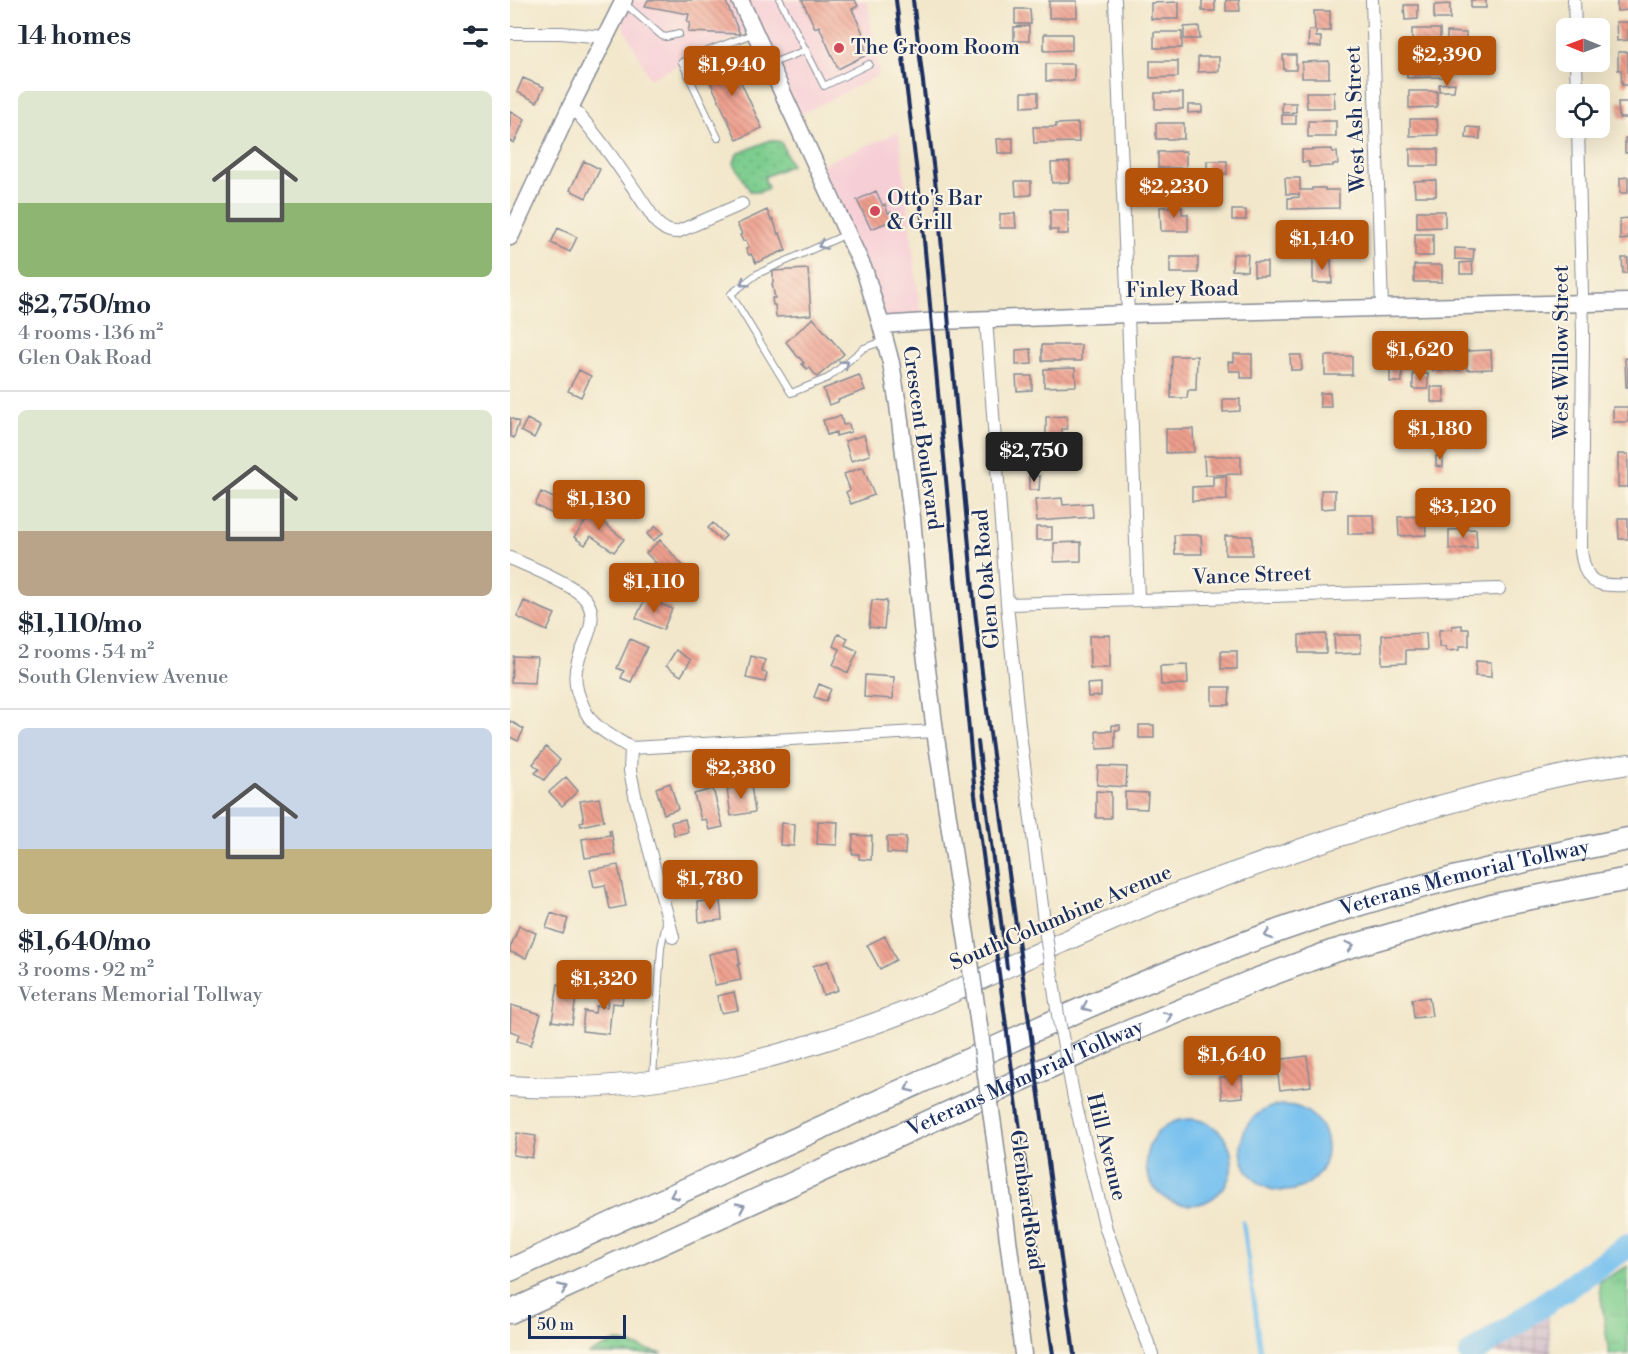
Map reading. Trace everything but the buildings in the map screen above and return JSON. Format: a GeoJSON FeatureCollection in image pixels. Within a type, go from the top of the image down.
{"type":"FeatureCollection","features":[{"type":"Feature","properties":{"kind":"highway","name":"Veterans Memorial Tollway"},"geometry":{"type":"LineString","coordinates":[[510,1270],[1101,1000],[1240,945],[1347,908],[1482,870],[1628,839]]}},
{"type":"Feature","properties":{"kind":"highway","name":"Veterans Memorial Tollway"},"geometry":{"type":"LineString","coordinates":[[510,1312],[1092,1048],[1253,981],[1330,952],[1495,905],[1628,879]]}},
{"type":"Feature","properties":{"kind":"main road","name":"Crescent Boulevard"},"geometry":{"type":"LineString","coordinates":[[740,0],[849,234],[865,272],[883,333],[898,405],[935,731]]}},
{"type":"Feature","properties":{"kind":"main road"},"geometry":{"type":"LineString","coordinates":[[510,237],[623,1]]}},
{"type":"Feature","properties":{"kind":"main road","name":"Finley Road"},"geometry":{"type":"LineString","coordinates":[[883,333],[986,319],[1628,302]]}},
{"type":"Feature","properties":{"kind":"main road","name":"Glenbard Road"},"geometry":{"type":"LineString","coordinates":[[935,731],[970,962],[1023,1354]]}},
{"type":"Feature","properties":{"kind":"main road","name":"South Columbine Avenue"},"geometry":{"type":"LineString","coordinates":[[510,1086],[588,1088],[652,1081],[775,1056],[873,1024],[930,1002],[1171,896],[1292,851],[1429,808],[1554,777],[1628,764]]}},
{"type":"Feature","properties":{"kind":"street"},"geometry":{"type":"LineString","coordinates":[[1115,0],[1138,599]]}},
{"type":"Feature","properties":{"kind":"street","name":"West Ash Street"},"geometry":{"type":"LineString","coordinates":[[1372,0],[1382,308]]}},
{"type":"Feature","properties":{"kind":"street"},"geometry":{"type":"LineString","coordinates":[[1574,0],[1575,18]]}},
{"type":"Feature","properties":{"kind":"street"},"geometry":{"type":"LineString","coordinates":[[510,33],[561,33],[604,37]]}},
{"type":"Feature","properties":{"kind":"street"},"geometry":{"type":"LineString","coordinates":[[571,106],[615,161],[657,223],[664,229],[677,232],[742,204]]}},
{"type":"Feature","properties":{"kind":"street","name":"West Willow Street"},"geometry":{"type":"LineString","coordinates":[[1578,138],[1582,303],[1581,551],[1589,576],[1599,584],[1628,585]]}},
{"type":"Feature","properties":{"kind":"street","name":"Glen Oak Road"},"geometry":{"type":"LineString","coordinates":[[986,319],[1007,604],[1029,800]]}},
{"type":"Feature","properties":{"kind":"street"},"geometry":{"type":"LineString","coordinates":[[510,558],[579,591],[588,601],[592,622],[578,661],[576,674],[576,687],[580,701],[595,724],[631,748],[935,731]]}},
{"type":"Feature","properties":{"kind":"street","name":"Vance Street"},"geometry":{"type":"LineString","coordinates":[[1007,604],[1498,589]]}},
{"type":"Feature","properties":{"kind":"street"},"geometry":{"type":"LineString","coordinates":[[631,748],[630,771],[636,800],[674,937]]}},
{"type":"Feature","properties":{"kind":"street","name":"Hill Avenue"},"geometry":{"type":"LineString","coordinates":[[1029,800],[1058,1016],[1074,1098],[1106,1229],[1152,1354]]}},
{"type":"Feature","properties":{"kind":"lane"},"geometry":{"type":"LineString","coordinates":[[780,0],[824,86],[869,64]]}},
{"type":"Feature","properties":{"kind":"lane"},"geometry":{"type":"LineString","coordinates":[[623,1],[662,36],[666,38],[679,34]]}},
{"type":"Feature","properties":{"kind":"lane"},"geometry":{"type":"LineString","coordinates":[[718,138],[682,62],[755,33]]}},
{"type":"Feature","properties":{"kind":"lane"},"geometry":{"type":"LineString","coordinates":[[769,64],[806,50]]}},
{"type":"Feature","properties":{"kind":"lane"},"geometry":{"type":"LineString","coordinates":[[849,234],[757,274],[730,294],[791,393],[828,378],[883,333]]}},
{"type":"Feature","properties":{"kind":"lane"},"geometry":{"type":"LineString","coordinates":[[652,1081],[661,947],[667,916]]}},
{"type":"Feature","properties":{"kind":"shaded area"},"geometry":{"type":"Polygon","coordinates":[[[630,0],[735,0],[750,30],[650,79],[620,19],[630,0]]]}},
{"type":"Feature","properties":{"kind":"shaded area"},"geometry":{"type":"Polygon","coordinates":[[[744,0],[867,0],[879,75],[798,116],[744,0]]]}},
{"type":"Feature","properties":{"kind":"shaded area"},"geometry":{"type":"Polygon","coordinates":[[[899,132],[921,318],[885,321],[820,165],[899,132]]]}},
{"type":"Feature","properties":{"kind":"shaded area"},"geometry":{"type":"Polygon","coordinates":[[[1546,1303],[1552,1354],[1471,1354],[1546,1303]]]}},
{"type":"Feature","properties":{"kind":"green space"},"geometry":{"type":"Polygon","coordinates":[[[770,140],[781,142],[791,165],[764,177],[768,188],[760,192],[750,191],[734,163],[737,154],[770,140]]]}},
{"type":"Feature","properties":{"kind":"green space"},"geometry":{"type":"Polygon","coordinates":[[[1628,1266],[1628,1354],[1609,1354],[1599,1282],[1628,1266]]]}},
{"type":"Feature","properties":{"kind":"green space"},"geometry":{"type":"Polygon","coordinates":[[[617,1341],[663,1354],[588,1354],[617,1341]]]}},
{"type":"Feature","properties":{"kind":"water"},"geometry":{"type":"Polygon","coordinates":[[[1284,1105],[1308,1112],[1320,1124],[1327,1148],[1320,1172],[1308,1184],[1284,1191],[1260,1184],[1248,1172],[1241,1148],[1248,1124],[1260,1112],[1284,1105]]]}},
{"type":"Feature","properties":{"kind":"water"},"geometry":{"type":"Polygon","coordinates":[[[1189,1119],[1213,1126],[1225,1138],[1232,1162],[1225,1186],[1213,1198],[1189,1205],[1165,1198],[1153,1186],[1146,1162],[1153,1138],[1165,1126],[1189,1119]]]}},
{"type":"Feature","properties":{"kind":"waterway"},"geometry":{"type":"LineString","coordinates":[[1243,1222],[1261,1354]]}},
{"type":"Feature","properties":{"kind":"waterway"},"geometry":{"type":"LineString","coordinates":[[1471,1354],[1628,1246]]}},
{"type":"Feature","properties":{"kind":"railway"},"geometry":{"type":"LineString","coordinates":[[896,0],[921,207],[975,795],[1053,1354]]}},
{"type":"Feature","properties":{"kind":"railway"},"geometry":{"type":"LineString","coordinates":[[913,0],[938,205],[983,681],[1074,1354]]}},
{"type":"Feature","properties":{"kind":"railway"},"geometry":{"type":"LineString","coordinates":[[978,742],[1007,968]]}},
{"type":"Feature","properties":{"kind":"place","name":"The Groom Room"},"geometry":{"type":"Point","coordinates":[839,48]}},
{"type":"Feature","properties":{"kind":"place","name":"Otto's Bar & Grill"},"geometry":{"type":"Point","coordinates":[875,211]}}]}
